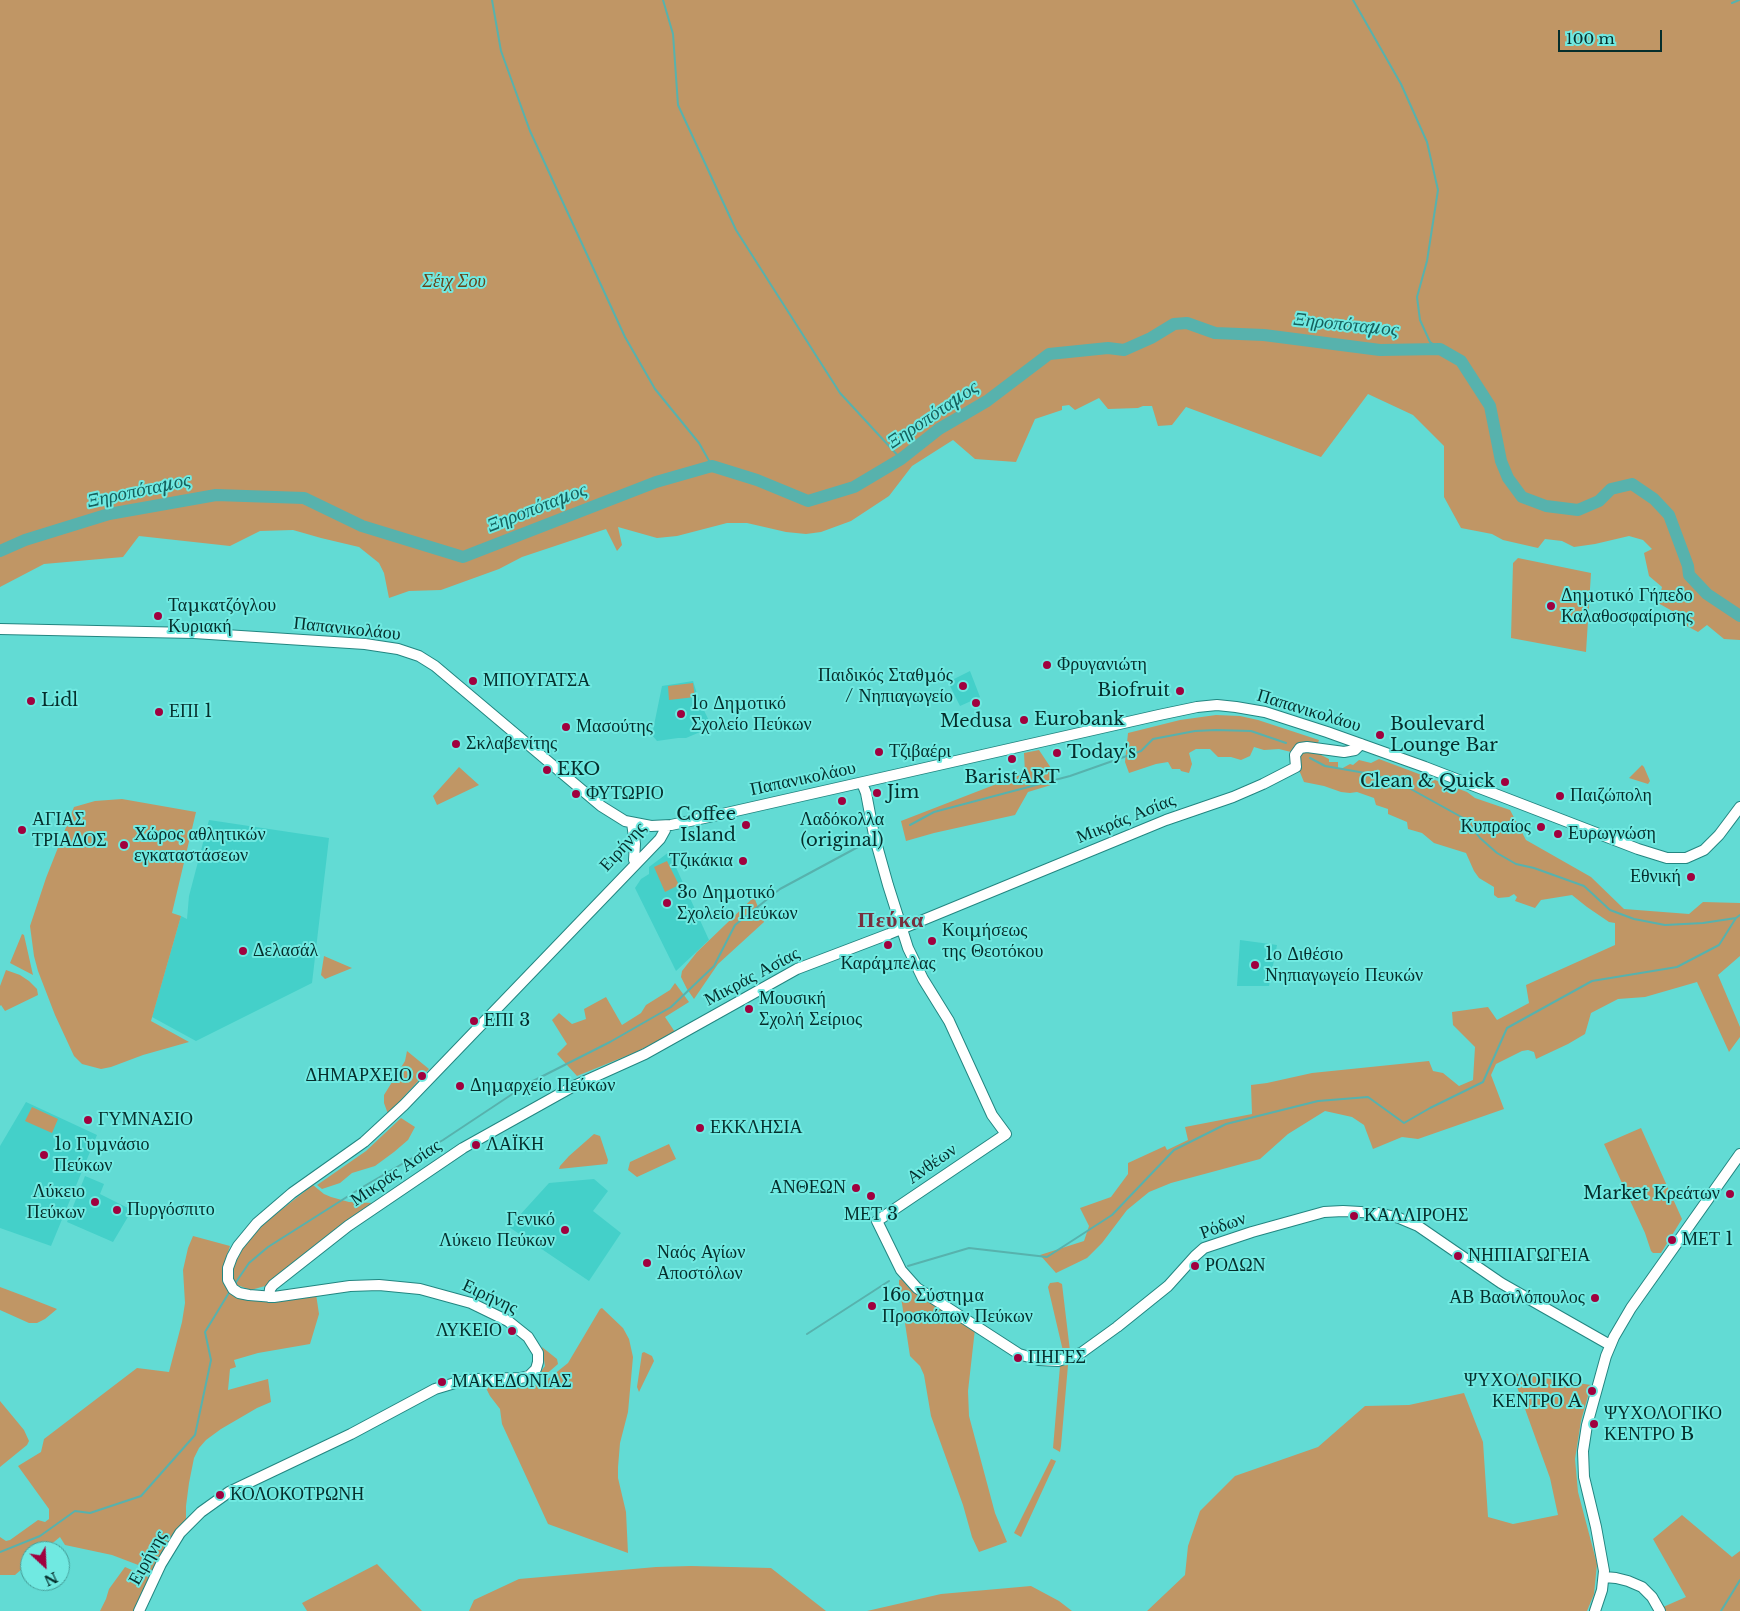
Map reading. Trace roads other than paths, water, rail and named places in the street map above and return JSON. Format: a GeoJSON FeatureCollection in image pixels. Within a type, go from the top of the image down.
{"type":"FeatureCollection","features":[{"type":"Feature","properties":{"kind":"street","name":"Παπανικολάου"},"geometry":{"type":"LineString","coordinates":[[0,629],[194,634],[365,644],[398,649],[419,656],[435,666],[593,801],[616,816],[632,823],[651,826],[664,826],[709,817],[1158,714],[1202,706],[1230,706],[1265,712],[1426,767],[1638,849],[1667,858],[1686,858],[1704,850],[1740,807]]}},
{"type":"Feature","properties":{"kind":"street"},"geometry":{"type":"LineString","coordinates":[[1338,736],[1331,751],[1344,752],[1355,750],[1361,744]]}},
{"type":"Feature","properties":{"kind":"street"},"geometry":{"type":"LineString","coordinates":[[1344,752],[1349,740]]}},
{"type":"Feature","properties":{"kind":"street","name":"Μικράς Ασίας"},"geometry":{"type":"LineString","coordinates":[[269,1297],[270,1289],[275,1283],[338,1234],[380,1203],[463,1148],[574,1086],[645,1054],[797,969],[901,929],[1166,820],[1240,794],[1296,767],[1295,755],[1299,748],[1307,747],[1331,751]]}},
{"type":"Feature","properties":{"kind":"street"},"geometry":{"type":"LineString","coordinates":[[862,783],[874,835],[901,929]]}},
{"type":"Feature","properties":{"kind":"street"},"geometry":{"type":"LineString","coordinates":[[632,823],[635,844],[634,860]]}},
{"type":"Feature","properties":{"kind":"street","name":"Ειρήνης"},"geometry":{"type":"LineString","coordinates":[[399,1110],[401,1103],[634,860],[664,826]]}},
{"type":"Feature","properties":{"kind":"street","name":"Ειρήνης"},"geometry":{"type":"LineString","coordinates":[[139,1611],[161,1564],[180,1532],[201,1512],[224,1495],[356,1432],[431,1390],[465,1381],[525,1377],[535,1370],[538,1365],[538,1356],[535,1346],[528,1337],[516,1327],[478,1306],[429,1291],[388,1285],[363,1285],[269,1297],[242,1294],[231,1285],[228,1268],[233,1253],[257,1223],[292,1193],[364,1142],[399,1110],[660,840],[666,830],[664,826]]}},
{"type":"Feature","properties":{"kind":"street","name":"Ανθέων"},"geometry":{"type":"LineString","coordinates":[[877,1221],[1006,1134],[992,1114],[949,1021],[923,979],[901,929]]}},
{"type":"Feature","properties":{"kind":"street"},"geometry":{"type":"LineString","coordinates":[[1595,1611],[1601,1596],[1604,1578],[1601,1551],[1584,1477],[1582,1458],[1587,1425],[1610,1345],[1631,1308],[1740,1154]]}},
{"type":"Feature","properties":{"kind":"street","name":"Ρόδων"},"geometry":{"type":"LineString","coordinates":[[877,1221],[901,1270],[915,1287],[1006,1347],[1023,1356],[1039,1360],[1058,1361],[1084,1352],[1166,1288],[1204,1248],[1287,1222],[1335,1211],[1384,1214],[1395,1216],[1414,1224],[1501,1283],[1610,1345]]}},
{"type":"Feature","properties":{"kind":"street"},"geometry":{"type":"LineString","coordinates":[[1604,1578],[1628,1581],[1642,1588],[1652,1597],[1660,1611]]}},
{"type":"Feature","properties":{"kind":"waterway"},"geometry":{"type":"LineString","coordinates":[[492,0],[501,51],[530,131],[625,337],[655,389],[699,443],[712,466]]}},
{"type":"Feature","properties":{"kind":"waterway"},"geometry":{"type":"LineString","coordinates":[[663,0],[673,34],[678,105],[736,230],[840,393],[901,459]]}},
{"type":"Feature","properties":{"kind":"waterway"},"geometry":{"type":"LineString","coordinates":[[1353,0],[1401,84],[1427,142],[1438,190],[1427,261],[1417,297],[1420,320],[1430,342],[1440,349]]}},
{"type":"Feature","properties":{"kind":"waterway"},"geometry":{"type":"LineString","coordinates":[[1732,3],[1739,0]]}},
{"type":"Feature","properties":{"kind":"waterway","name":"Ξηροπόταμος"},"geometry":{"type":"LineString","coordinates":[[0,551],[25,540],[109,514],[216,495],[304,498],[362,526],[463,557],[656,482],[712,466],[757,480],[808,501],[854,487],[901,459],[939,429],[987,401],[1049,354],[1108,348],[1124,350],[1151,338],[1174,324],[1187,323],[1215,333],[1264,335],[1380,350],[1440,349],[1461,361],[1490,406],[1501,461],[1508,478],[1522,497],[1546,506],[1578,510],[1599,501],[1611,489],[1632,484],[1654,499],[1669,515],[1688,566],[1689,575],[1707,594],[1740,616]]}},
{"type":"Feature","properties":{"kind":"waterway"},"geometry":{"type":"LineString","coordinates":[[910,825],[934,812],[1070,776],[1141,751],[1153,739],[1195,731],[1251,731],[1286,743]]}},
{"type":"Feature","properties":{"kind":"waterway"},"geometry":{"type":"LineString","coordinates":[[1310,758],[1325,766],[1371,774],[1400,783],[1465,819],[1480,838],[1497,853],[1516,864],[1534,868],[1584,886],[1610,910],[1634,919],[1665,925],[1703,923],[1736,918],[1740,915]]}},
{"type":"Feature","properties":{"kind":"waterway"},"geometry":{"type":"LineString","coordinates":[[234,1285],[249,1263],[268,1247],[361,1188],[443,1140],[529,1083],[610,1042],[671,1007],[714,966],[735,925],[780,889],[871,840]]}},
{"type":"Feature","properties":{"kind":"waterway"},"geometry":{"type":"LineString","coordinates":[[908,1266],[969,1248],[1047,1257],[1112,1215],[1174,1150],[1226,1124],[1318,1101],[1368,1097],[1404,1123],[1483,1082],[1507,1028],[1592,981],[1677,967],[1719,945],[1736,918]]}},
{"type":"Feature","properties":{"kind":"waterway"},"geometry":{"type":"LineString","coordinates":[[807,1334],[889,1281]]}},
{"type":"Feature","properties":{"kind":"waterway"},"geometry":{"type":"LineString","coordinates":[[0,1552],[40,1536],[75,1511],[90,1513],[141,1496],[195,1435],[211,1360],[205,1332],[230,1291]]}},
{"type":"Feature","properties":{"kind":"waterway"},"geometry":{"type":"LineString","coordinates":[[1721,1611],[1740,1580]]}},
{"type":"Feature","properties":{"kind":"place","name":"Δημοτικό Γήπεδο Καλαθοσφαίρισης"},"geometry":{"type":"Point","coordinates":[1551,606]}},
{"type":"Feature","properties":{"kind":"place","name":"Ταμκατζόγλου Κυριακή"},"geometry":{"type":"Point","coordinates":[158,616]}},
{"type":"Feature","properties":{"kind":"place","name":"Φρυγανιώτη"},"geometry":{"type":"Point","coordinates":[1047,665]}},
{"type":"Feature","properties":{"kind":"place","name":"ΜΠΟΥΓΑΤΣΑ"},"geometry":{"type":"Point","coordinates":[473,681]}},
{"type":"Feature","properties":{"kind":"place","name":"Παιδικός Σταθμός / Νηπιαγωγείο"},"geometry":{"type":"Point","coordinates":[963,686]}},
{"type":"Feature","properties":{"kind":"place","name":"Biofruit"},"geometry":{"type":"Point","coordinates":[1180,691]}},
{"type":"Feature","properties":{"kind":"place","name":"Lidl"},"geometry":{"type":"Point","coordinates":[31,701]}},
{"type":"Feature","properties":{"kind":"place","name":"Medusa"},"geometry":{"type":"Point","coordinates":[976,703]}},
{"type":"Feature","properties":{"kind":"place","name":"ΕΠΙ 1"},"geometry":{"type":"Point","coordinates":[159,712]}},
{"type":"Feature","properties":{"kind":"place","name":"1ο Δημοτικό Σχολείο Πεύκων"},"geometry":{"type":"Point","coordinates":[681,714]}},
{"type":"Feature","properties":{"kind":"place","name":"Eurobank"},"geometry":{"type":"Point","coordinates":[1024,720]}},
{"type":"Feature","properties":{"kind":"place","name":"Μασούτης"},"geometry":{"type":"Point","coordinates":[566,727]}},
{"type":"Feature","properties":{"kind":"place","name":"Boulevard Lounge Bar"},"geometry":{"type":"Point","coordinates":[1380,735]}},
{"type":"Feature","properties":{"kind":"place","name":"Σκλαβενίτης"},"geometry":{"type":"Point","coordinates":[456,744]}},
{"type":"Feature","properties":{"kind":"place","name":"Τζιβαέρι"},"geometry":{"type":"Point","coordinates":[879,752]}},
{"type":"Feature","properties":{"kind":"place","name":"Today's"},"geometry":{"type":"Point","coordinates":[1057,753]}},
{"type":"Feature","properties":{"kind":"place","name":"BaristART"},"geometry":{"type":"Point","coordinates":[1012,759]}},
{"type":"Feature","properties":{"kind":"place","name":"EKO"},"geometry":{"type":"Point","coordinates":[547,770]}},
{"type":"Feature","properties":{"kind":"place","name":"Clean & Quick"},"geometry":{"type":"Point","coordinates":[1505,782]}},
{"type":"Feature","properties":{"kind":"place","name":"Jim"},"geometry":{"type":"Point","coordinates":[877,793]}},
{"type":"Feature","properties":{"kind":"place","name":"ΦΥΤΩΡΙΟ"},"geometry":{"type":"Point","coordinates":[576,794]}},
{"type":"Feature","properties":{"kind":"place","name":"Παιζώπολη"},"geometry":{"type":"Point","coordinates":[1560,796]}},
{"type":"Feature","properties":{"kind":"place","name":"Λαδόκολλα (original)"},"geometry":{"type":"Point","coordinates":[842,801]}},
{"type":"Feature","properties":{"kind":"place","name":"Coffee Island"},"geometry":{"type":"Point","coordinates":[746,825]}},
{"type":"Feature","properties":{"kind":"place","name":"Κυπραίος"},"geometry":{"type":"Point","coordinates":[1541,827]}},
{"type":"Feature","properties":{"kind":"place","name":"ΑΓΙΑΣ ΤΡΙΑΔΟΣ"},"geometry":{"type":"Point","coordinates":[22,830]}},
{"type":"Feature","properties":{"kind":"place","name":"Ευρωγνώση"},"geometry":{"type":"Point","coordinates":[1558,834]}},
{"type":"Feature","properties":{"kind":"place","name":"Χώρος αθλητικών εγκαταστάσεων"},"geometry":{"type":"Point","coordinates":[124,845]}},
{"type":"Feature","properties":{"kind":"place","name":"Τζικάκια"},"geometry":{"type":"Point","coordinates":[743,861]}},
{"type":"Feature","properties":{"kind":"place","name":"Εθνική"},"geometry":{"type":"Point","coordinates":[1691,877]}},
{"type":"Feature","properties":{"kind":"place","name":"3ο Δημοτικό Σχολείο Πεύκων"},"geometry":{"type":"Point","coordinates":[667,903]}},
{"type":"Feature","properties":{"kind":"place","name":"Κοιμήσεως της Θεοτόκου"},"geometry":{"type":"Point","coordinates":[932,941]}},
{"type":"Feature","properties":{"kind":"place","name":"Καράμπελας"},"geometry":{"type":"Point","coordinates":[888,945]}},
{"type":"Feature","properties":{"kind":"place","name":"Δελασάλ"},"geometry":{"type":"Point","coordinates":[243,951]}},
{"type":"Feature","properties":{"kind":"place","name":"1ο Διθέσιο Νηπιαγωγείο Πευκών"},"geometry":{"type":"Point","coordinates":[1255,965]}},
{"type":"Feature","properties":{"kind":"place","name":"Μουσική Σχολή Σείριος"},"geometry":{"type":"Point","coordinates":[749,1009]}},
{"type":"Feature","properties":{"kind":"place","name":"ΕΠΙ 3"},"geometry":{"type":"Point","coordinates":[474,1021]}},
{"type":"Feature","properties":{"kind":"place","name":"ΔΗΜΑΡΧΕΙΟ"},"geometry":{"type":"Point","coordinates":[422,1076]}},
{"type":"Feature","properties":{"kind":"place","name":"Δημαρχείο Πεύκων"},"geometry":{"type":"Point","coordinates":[460,1086]}},
{"type":"Feature","properties":{"kind":"place","name":"ΓΥΜΝΑΣΙΟ"},"geometry":{"type":"Point","coordinates":[88,1120]}},
{"type":"Feature","properties":{"kind":"place","name":"ΕΚΚΛΗΣΙΑ"},"geometry":{"type":"Point","coordinates":[700,1128]}},
{"type":"Feature","properties":{"kind":"place","name":"ΛΑΪΚΗ"},"geometry":{"type":"Point","coordinates":[476,1145]}},
{"type":"Feature","properties":{"kind":"place","name":"1ο Γυμνάσιο Πεύκων"},"geometry":{"type":"Point","coordinates":[44,1155]}},
{"type":"Feature","properties":{"kind":"place","name":"ΑΝΘΕΩΝ"},"geometry":{"type":"Point","coordinates":[856,1188]}},
{"type":"Feature","properties":{"kind":"place","name":"Market Κρεάτων"},"geometry":{"type":"Point","coordinates":[1730,1194]}},
{"type":"Feature","properties":{"kind":"place","name":"ΜΕΤ 3"},"geometry":{"type":"Point","coordinates":[871,1196]}},
{"type":"Feature","properties":{"kind":"place","name":"Λύκειο Πεύκων"},"geometry":{"type":"Point","coordinates":[95,1202]}},
{"type":"Feature","properties":{"kind":"place","name":"Πυργόσπιτο"},"geometry":{"type":"Point","coordinates":[117,1210]}},
{"type":"Feature","properties":{"kind":"place","name":"ΚΑΛΛΙΡΟΗΣ"},"geometry":{"type":"Point","coordinates":[1354,1216]}},
{"type":"Feature","properties":{"kind":"place","name":"Γενικό Λύκειο Πεύκων"},"geometry":{"type":"Point","coordinates":[565,1230]}},
{"type":"Feature","properties":{"kind":"place","name":"ΜΕΤ 1"},"geometry":{"type":"Point","coordinates":[1672,1240]}},
{"type":"Feature","properties":{"kind":"place","name":"ΝΗΠΙΑΓΩΓΕΙΑ"},"geometry":{"type":"Point","coordinates":[1458,1256]}},
{"type":"Feature","properties":{"kind":"place","name":"Ναός Αγίων Αποστόλων"},"geometry":{"type":"Point","coordinates":[647,1263]}},
{"type":"Feature","properties":{"kind":"place","name":"ΡΟΔΩΝ"},"geometry":{"type":"Point","coordinates":[1195,1266]}},
{"type":"Feature","properties":{"kind":"place","name":"ΑΒ Βασιλόπουλος"},"geometry":{"type":"Point","coordinates":[1595,1298]}},
{"type":"Feature","properties":{"kind":"place","name":"16ο Σύστημα Προσκόπων Πεύκων"},"geometry":{"type":"Point","coordinates":[872,1306]}},
{"type":"Feature","properties":{"kind":"place","name":"ΛΥΚΕΙΟ"},"geometry":{"type":"Point","coordinates":[512,1331]}},
{"type":"Feature","properties":{"kind":"place","name":"ΠΗΓΕΣ"},"geometry":{"type":"Point","coordinates":[1018,1358]}},
{"type":"Feature","properties":{"kind":"place","name":"ΜΑΚΕΔΟΝΙΑΣ"},"geometry":{"type":"Point","coordinates":[442,1382]}},
{"type":"Feature","properties":{"kind":"place","name":"ΨΥΧΟΛΟΓΙΚΟ ΚΕΝΤΡΟ A"},"geometry":{"type":"Point","coordinates":[1592,1391]}},
{"type":"Feature","properties":{"kind":"place","name":"ΨΥΧΟΛΟΓΙΚΟ ΚΕΝΤΡΟ B"},"geometry":{"type":"Point","coordinates":[1594,1424]}},
{"type":"Feature","properties":{"kind":"place","name":"ΚΟΛΟΚΟΤΡΩΝΗ"},"geometry":{"type":"Point","coordinates":[220,1495]}},
{"type":"Feature","properties":{"kind":"district","name":"Πεύκα"},"geometry":{"type":"Point","coordinates":[891,921]}},
{"type":"Feature","properties":{"kind":"park label","name":"Σέιχ Σου"},"geometry":{"type":"Point","coordinates":[454,282]}}]}
